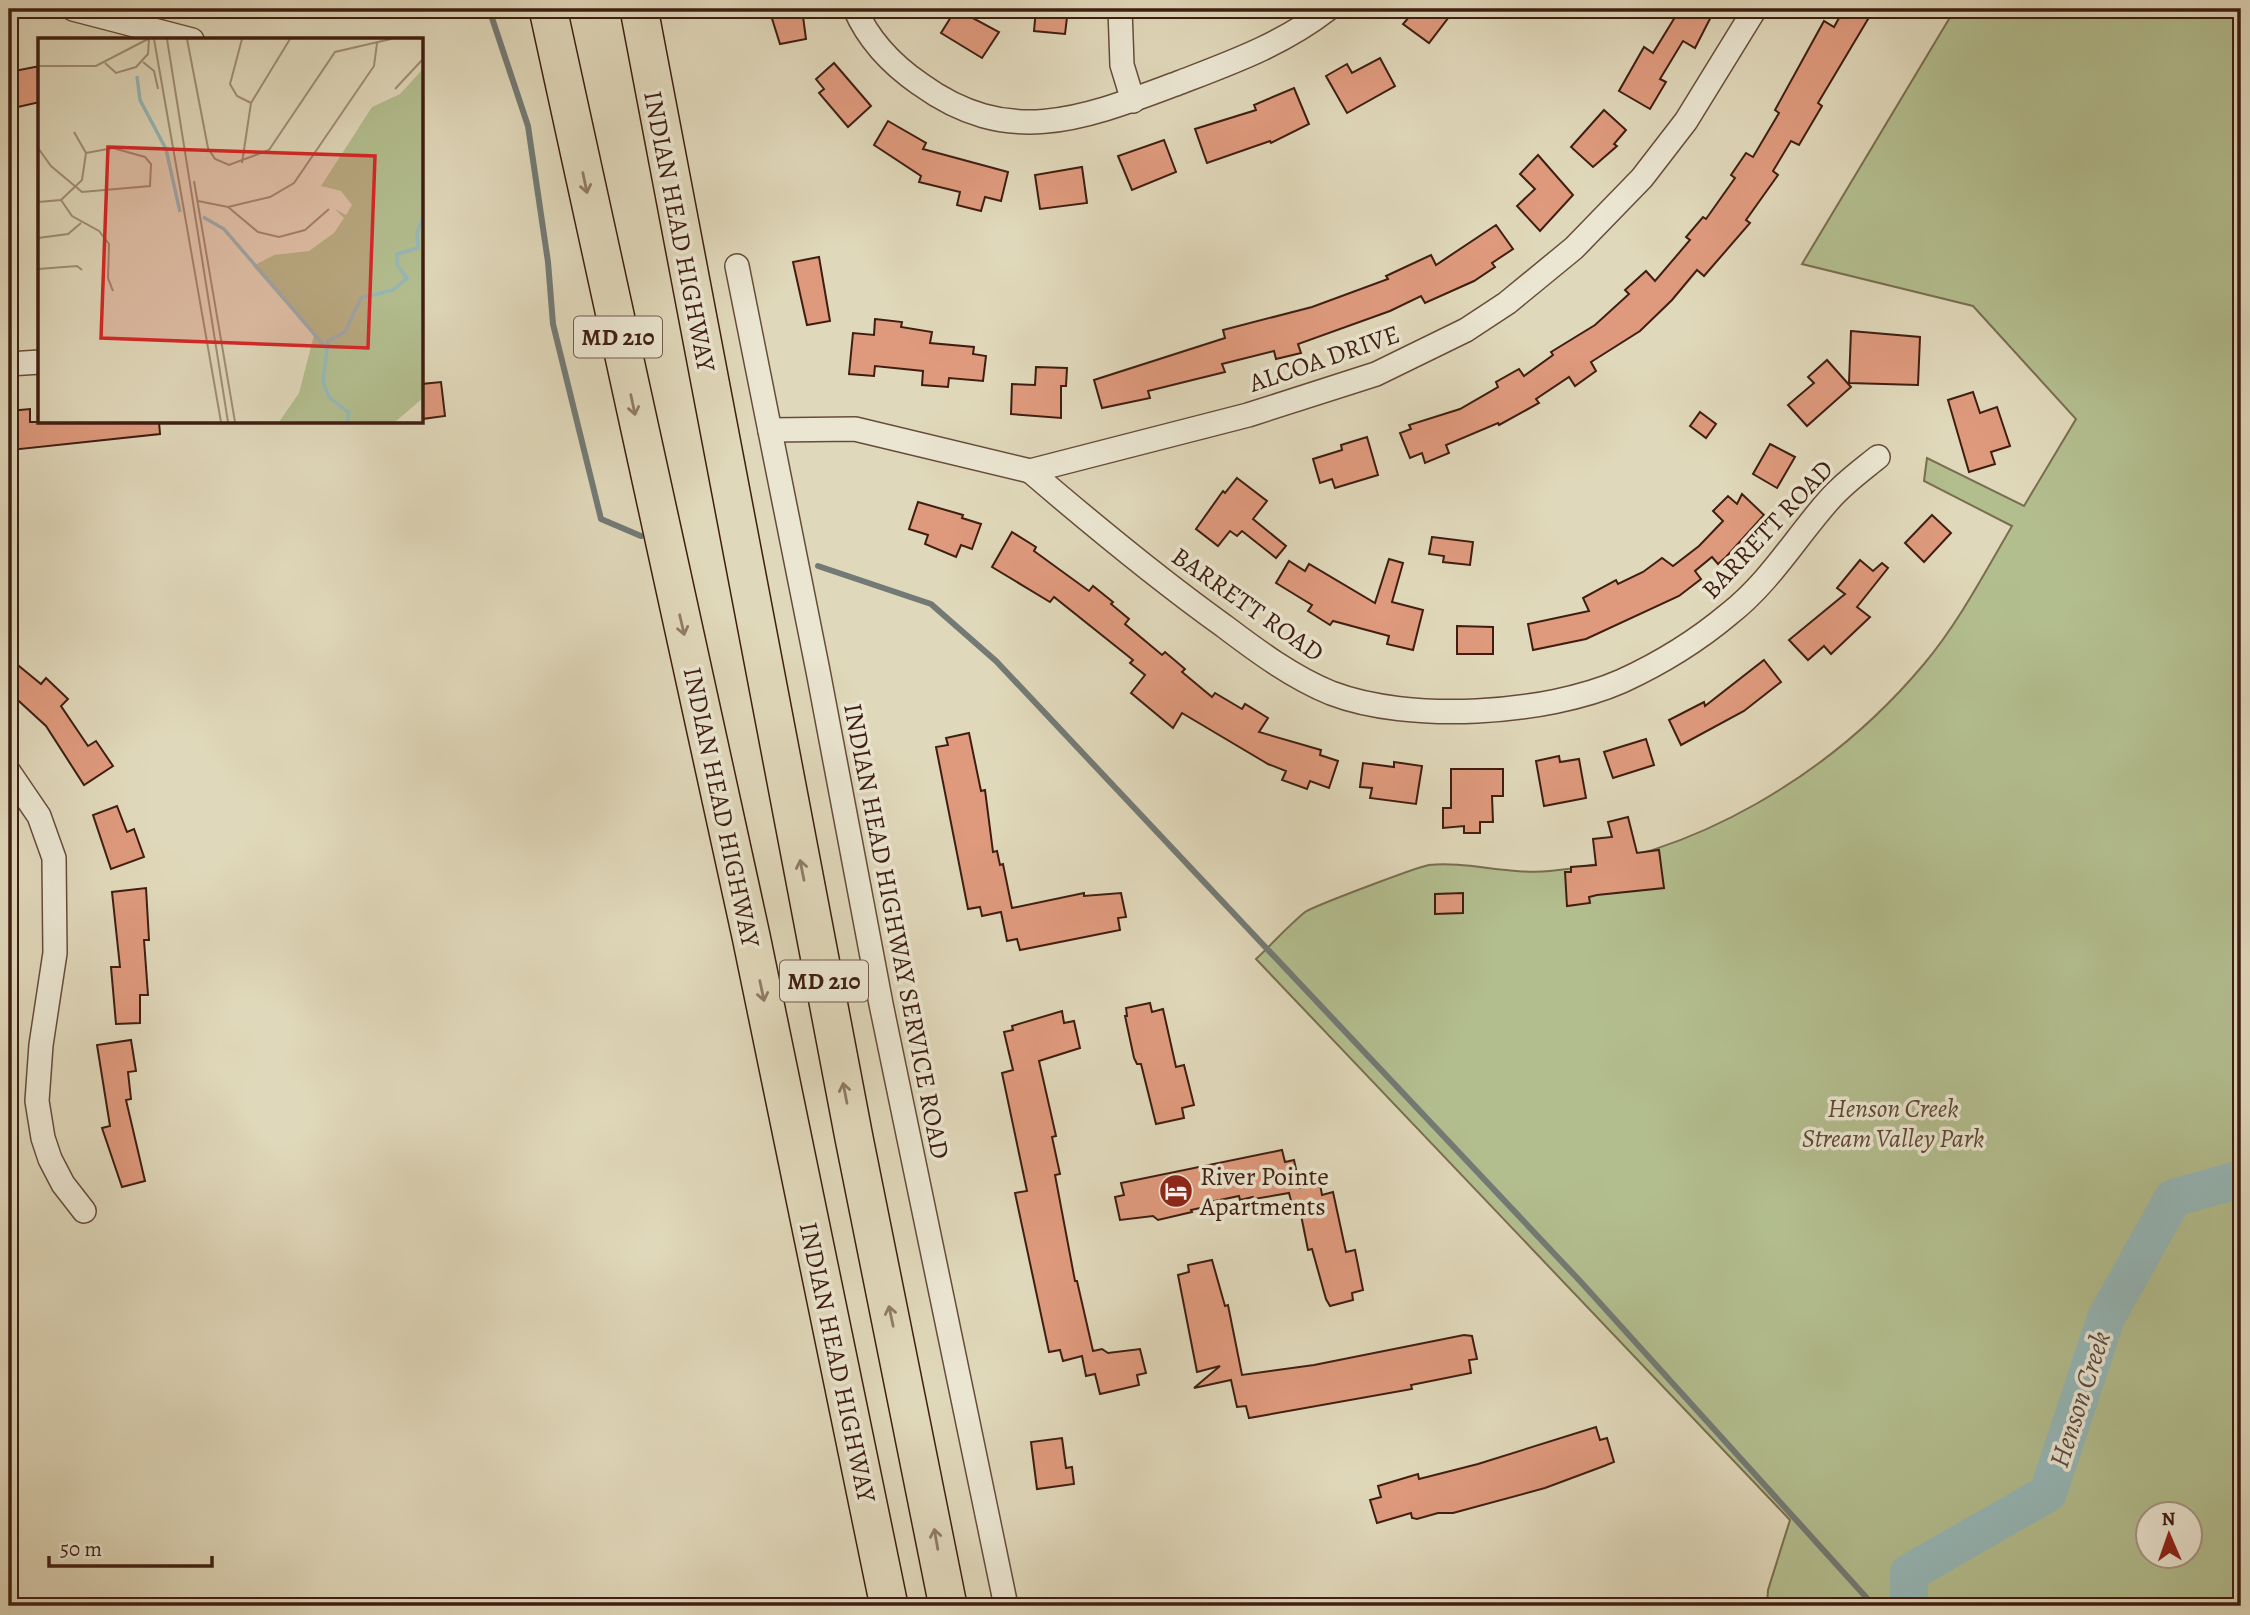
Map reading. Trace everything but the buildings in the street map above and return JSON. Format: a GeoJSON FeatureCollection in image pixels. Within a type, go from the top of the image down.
{"type":"FeatureCollection","features":[{"type":"Feature","properties":{"kind":"highway","name":"INDIAN HEAD HIGHWAY"},"geometry":{"type":"LineString","coordinates":[[548,9],[751,936],[889,1606]]}},
{"type":"Feature","properties":{"kind":"highway"},"geometry":{"type":"LineString","coordinates":[[564,9],[570,116]]}},
{"type":"Feature","properties":{"kind":"highway"},"geometry":{"type":"LineString","coordinates":[[618,9],[703,355]]}},
{"type":"Feature","properties":{"kind":"highway","name":"INDIAN HEAD HIGHWAY"},"geometry":{"type":"LineString","coordinates":[[639,9],[854,1138],[948,1606]]}},
{"type":"Feature","properties":{"kind":"street"},"geometry":{"type":"LineString","coordinates":[[73,9],[184,38]]}},
{"type":"Feature","properties":{"kind":"street"},"geometry":{"type":"LineString","coordinates":[[855,9],[873,40],[893,64],[928,90],[978,115],[1021,122],[1049,121],[1102,112],[1133,101],[1247,58],[1285,38],[1328,9]]}},
{"type":"Feature","properties":{"kind":"street"},"geometry":{"type":"LineString","coordinates":[[1120,9],[1122,65],[1133,101]]}},
{"type":"Feature","properties":{"kind":"street","name":"ALCOA DRIVE"},"geometry":{"type":"LineString","coordinates":[[770,430],[855,429],[1030,471],[1340,387],[1407,360],[1465,330],[1518,294],[1574,248],[1642,178],[1686,121],[1755,9]]}},
{"type":"Feature","properties":{"kind":"street","name":"INDIAN HEAD HIGHWAY SERVICE ROAD"},"geometry":{"type":"LineString","coordinates":[[737,267],[881,1004],[1006,1606]]}},
{"type":"Feature","properties":{"kind":"street"},"geometry":{"type":"LineString","coordinates":[[9,364],[38,362]]}},
{"type":"Feature","properties":{"kind":"street","name":"BARRETT ROAD"},"geometry":{"type":"LineString","coordinates":[[1030,471],[1184,598],[1287,671],[1329,692],[1377,706],[1469,711],[1540,703],[1620,681],[1685,644],[1742,604],[1832,497],[1878,457]]}},
{"type":"Feature","properties":{"kind":"street"},"geometry":{"type":"LineString","coordinates":[[9,772],[39,816],[54,858],[55,953],[41,1045],[37,1101],[43,1138],[50,1158],[63,1184],[84,1211]]}},
{"type":"Feature","properties":{"kind":"green space","name":"Henson Creek Stream Valley Park"},"geometry":{"type":"Polygon","coordinates":[[[1955,9],[2241,9],[2241,1606],[1767,1606],[1768,1590],[1790,1520],[1256,959],[1305,912],[1421,867],[1443,864],[1550,871],[1604,863],[1708,829],[1757,804],[1804,774],[1888,704],[1949,631],[2012,526],[1924,481],[1927,458],[2024,506],[2076,419],[1973,306],[1802,264],[1955,9]]]}},
{"type":"Feature","properties":{"kind":"waterway"},"geometry":{"type":"LineString","coordinates":[[489,9],[528,126],[548,262],[553,324],[601,519],[641,536]]}},
{"type":"Feature","properties":{"kind":"waterway"},"geometry":{"type":"LineString","coordinates":[[818,566],[931,604],[996,661],[1580,1281],[1874,1606]]}},
{"type":"Feature","properties":{"kind":"waterway","name":"Henson Creek"},"geometry":{"type":"LineString","coordinates":[[1909,1606],[1909,1573],[2048,1493],[2106,1318],[2173,1198],[2241,1179]]}},
{"type":"Feature","properties":{"kind":"place","name":"River Pointe Apartments"},"geometry":{"type":"Point","coordinates":[1176,1191]}}]}
